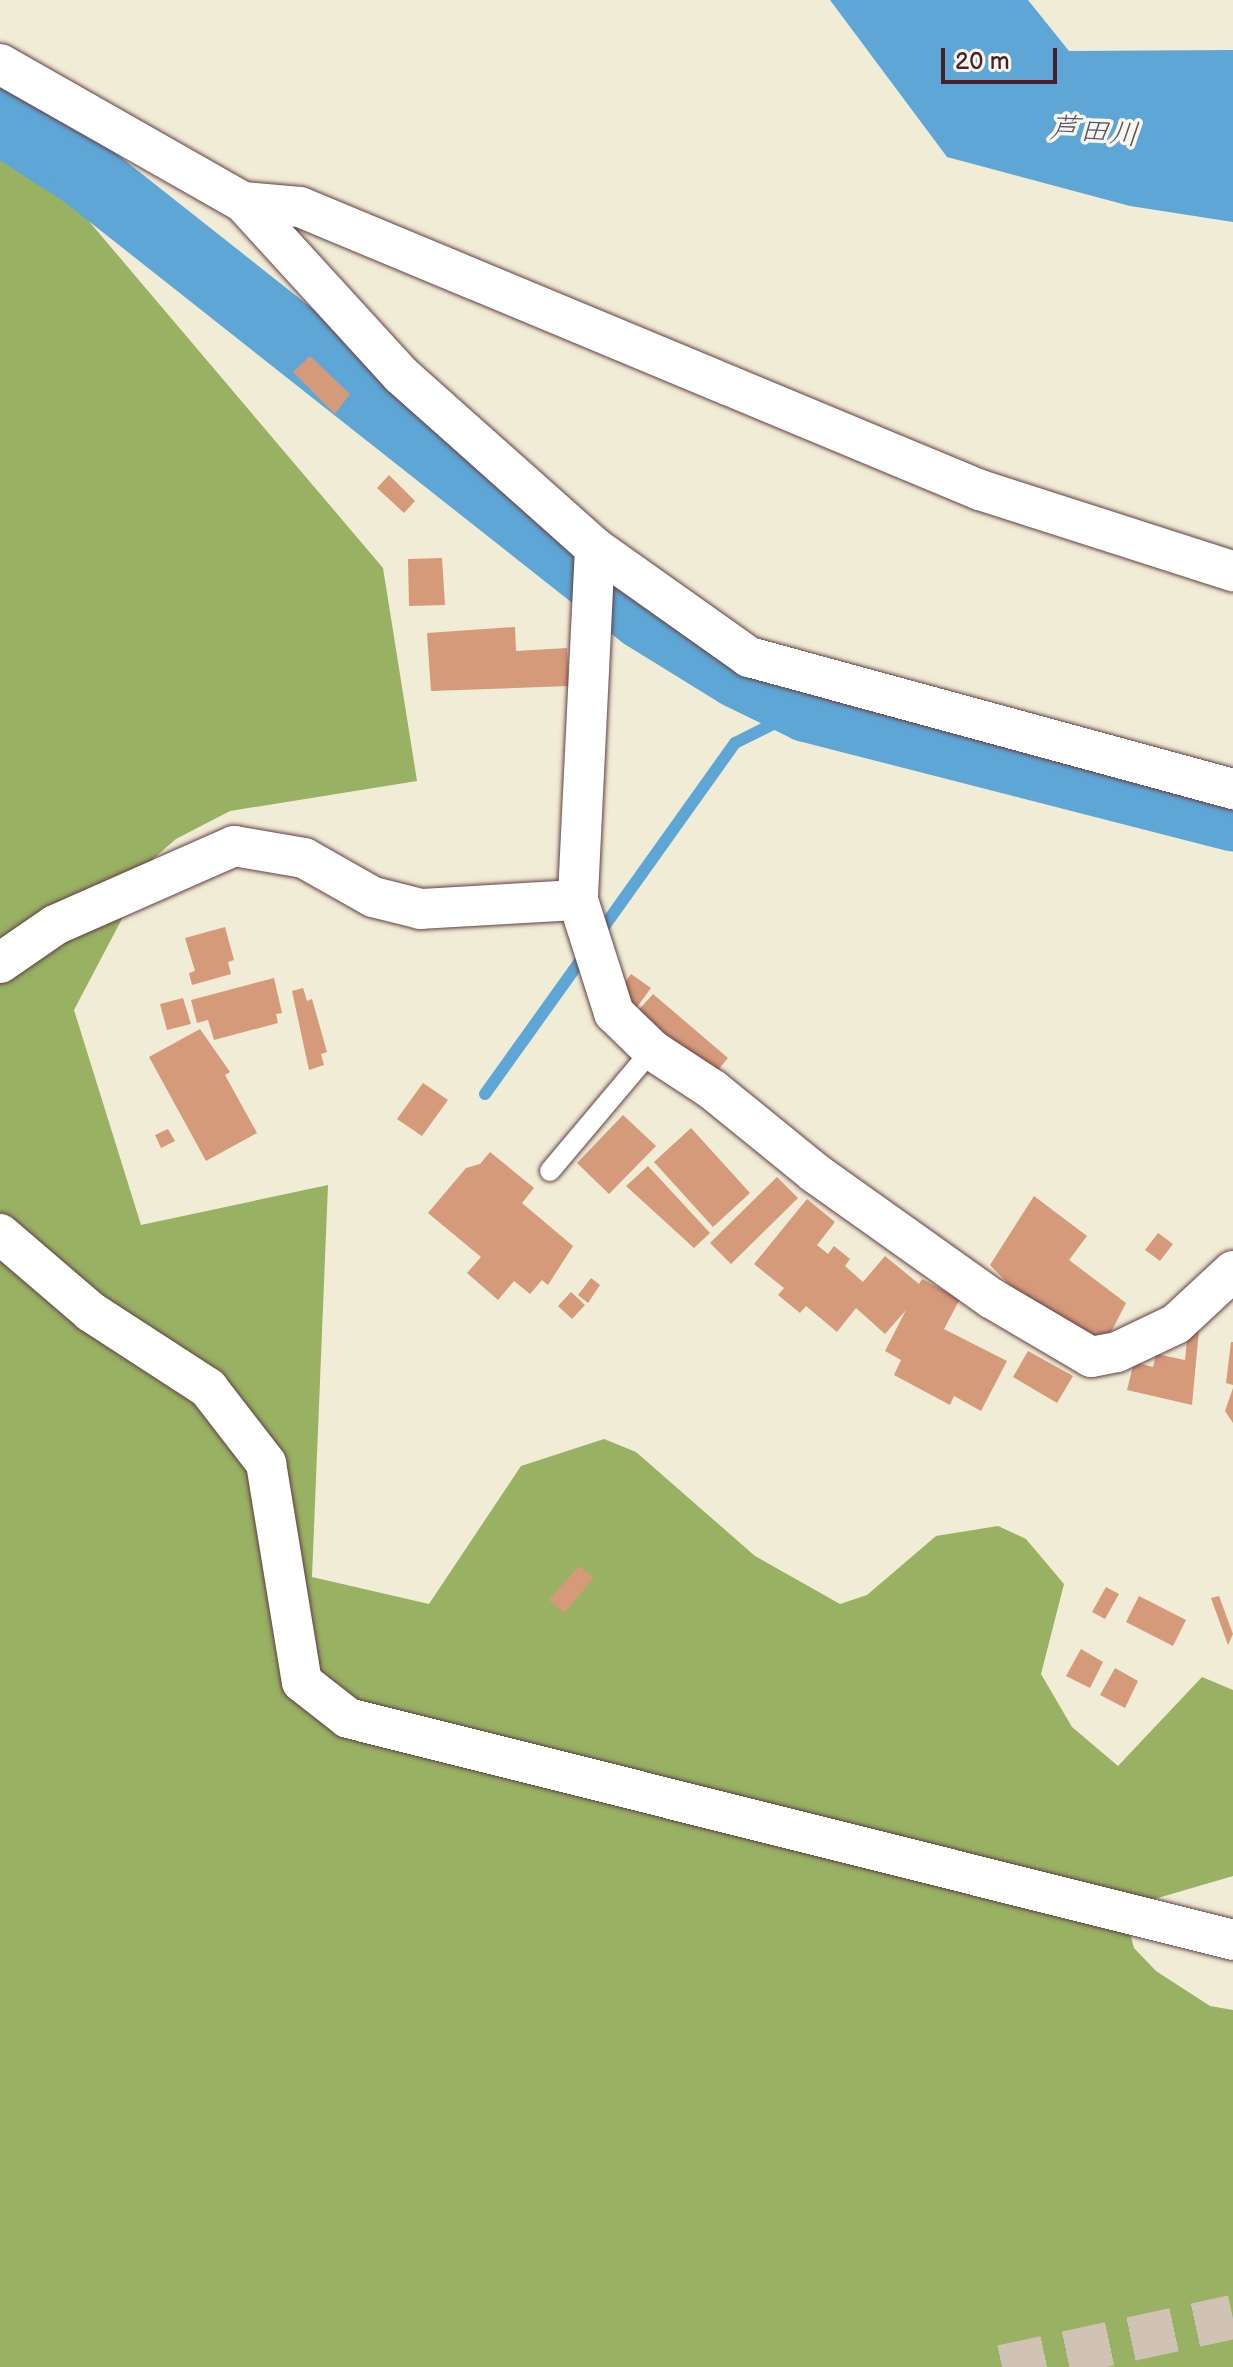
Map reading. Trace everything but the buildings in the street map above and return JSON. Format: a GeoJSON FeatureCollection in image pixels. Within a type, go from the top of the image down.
{"type":"FeatureCollection","features":[{"type":"Feature","properties":{"kind":"street"},"geometry":{"type":"LineString","coordinates":[[0,64],[243,202],[401,375],[595,548],[749,657],[1233,789]]}},
{"type":"Feature","properties":{"kind":"street"},"geometry":{"type":"LineString","coordinates":[[243,202],[300,207],[980,490],[1233,571]]}},
{"type":"Feature","properties":{"kind":"street"},"geometry":{"type":"LineString","coordinates":[[595,548],[587,929],[614,1013],[652,1050],[991,1298],[1091,1357],[1117,1352],[1176,1324],[1233,1271]]}},
{"type":"Feature","properties":{"kind":"street"},"geometry":{"type":"LineString","coordinates":[[0,963],[55,925],[234,846],[304,858],[373,897],[421,909],[587,929]]}},
{"type":"Feature","properties":{"kind":"street"},"geometry":{"type":"LineString","coordinates":[[0,1234],[91,1312],[208,1388],[266,1463],[302,1682],[348,1718],[1233,1940]]}},
{"type":"Feature","properties":{"kind":"lane"},"geometry":{"type":"LineString","coordinates":[[550,1171],[652,1050]]}},
{"type":"Feature","properties":{"kind":"green space"},"geometry":{"type":"Polygon","coordinates":[[[0,147],[65,193],[383,568],[417,781],[230,811],[176,839],[154,858],[74,1010],[141,1225],[328,1185],[312,1577],[429,1604],[521,1466],[604,1439],[636,1452],[755,1556],[840,1604],[867,1595],[936,1536],[998,1526],[1026,1539],[1064,1584],[1041,1674],[1072,1727],[1118,1766],[1202,1677],[1233,1690],[1233,1876],[1151,1900],[1126,1918],[1134,1948],[1156,1971],[1210,2006],[1233,2010],[1233,2367],[0,2367],[0,147]]]}},
{"type":"Feature","properties":{"kind":"water","name":"芦田川"},"geometry":{"type":"Polygon","coordinates":[[[830,0],[1028,0],[1069,51],[1233,50],[1233,222],[1130,206],[947,157],[830,0]]]}},
{"type":"Feature","properties":{"kind":"waterway"},"geometry":{"type":"LineString","coordinates":[[0,119],[83,172],[644,615],[738,673],[807,707],[1233,816]]}},
{"type":"Feature","properties":{"kind":"waterway"},"geometry":{"type":"LineString","coordinates":[[598,935],[735,743],[807,707]]}},
{"type":"Feature","properties":{"kind":"waterway"},"geometry":{"type":"LineString","coordinates":[[485,1094],[586,953]]}},
{"type":"Feature","properties":{"kind":"tunnel"},"geometry":{"type":"LineString","coordinates":[[1002,2367],[1233,2317]]}}]}
